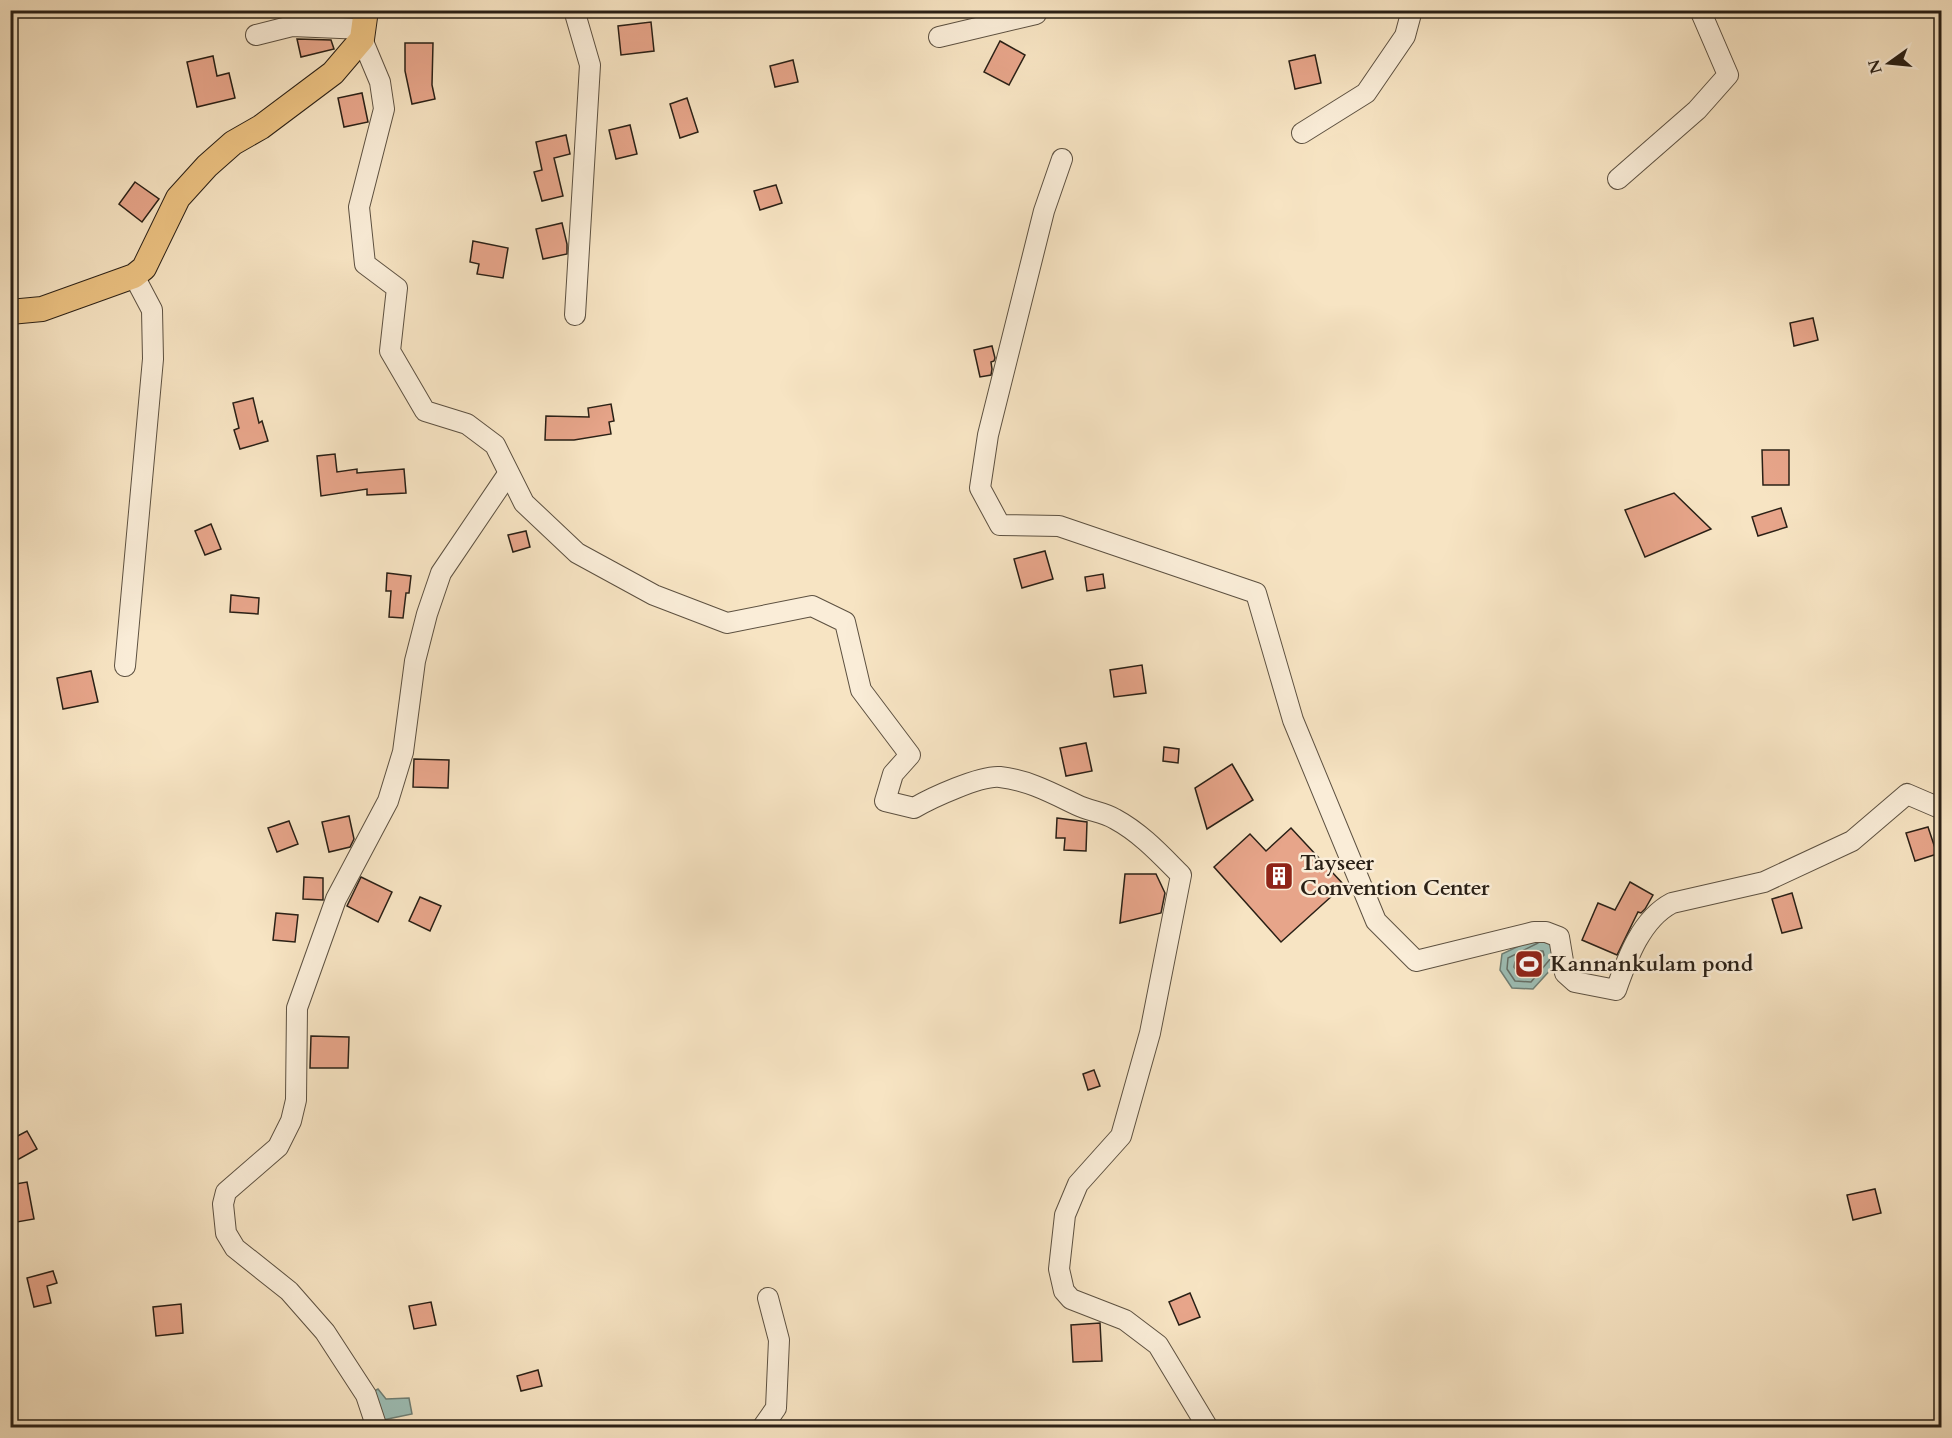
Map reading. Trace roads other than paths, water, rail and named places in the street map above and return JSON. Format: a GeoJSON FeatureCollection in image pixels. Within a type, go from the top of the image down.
{"type":"FeatureCollection","features":[{"type":"Feature","properties":{"kind":"main road"},"geometry":{"type":"LineString","coordinates":[[10,312],[42,309],[75,299],[134,276],[144,268],[178,198],[207,166],[232,143],[261,127],[333,73],[364,26]]}},
{"type":"Feature","properties":{"kind":"street"},"geometry":{"type":"LineString","coordinates":[[574,10],[590,65],[575,315]]}},
{"type":"Feature","properties":{"kind":"street"},"geometry":{"type":"LineString","coordinates":[[939,37],[1036,14],[1036,10]]}},
{"type":"Feature","properties":{"kind":"street"},"geometry":{"type":"LineString","coordinates":[[1302,133],[1366,93],[1405,36],[1412,10]]}},
{"type":"Feature","properties":{"kind":"street"},"geometry":{"type":"LineString","coordinates":[[1618,179],[1697,110],[1728,75],[1700,10]]}},
{"type":"Feature","properties":{"kind":"street"},"geometry":{"type":"LineString","coordinates":[[255,35],[292,26],[364,26],[380,82],[384,109],[359,207],[365,264],[397,288],[390,351],[425,411],[467,424],[495,445],[524,503],[577,553],[654,595],[727,623],[812,606],[845,622],[861,690],[910,755],[893,774],[885,801],[914,808],[960,786],[998,776],[1045,788],[1079,806],[1114,818],[1144,839],[1181,875],[1150,1033],[1121,1136],[1078,1184],[1065,1215],[1059,1269],[1064,1291],[1071,1299],[1125,1320],[1158,1345],[1208,1428]]}},
{"type":"Feature","properties":{"kind":"street"},"geometry":{"type":"LineString","coordinates":[[1062,159],[1044,211],[988,435],[980,488],[1000,525],[1059,526],[1256,593],[1293,720],[1376,921],[1416,961],[1534,932],[1546,932],[1560,937],[1565,973],[1575,982],[1616,990],[1625,963],[1649,921],[1661,909],[1672,903],[1764,882],[1803,864],[1852,841],[1907,794],[1941,809]]}},
{"type":"Feature","properties":{"kind":"street"},"geometry":{"type":"LineString","coordinates":[[125,666],[153,359],[152,310],[134,276]]}},
{"type":"Feature","properties":{"kind":"street"},"geometry":{"type":"LineString","coordinates":[[377,1428],[366,1395],[325,1332],[289,1291],[235,1248],[226,1233],[223,1204],[226,1192],[278,1146],[291,1121],[296,1100],[297,1008],[336,899],[388,801],[403,752],[415,661],[427,614],[441,573],[508,474]]}},
{"type":"Feature","properties":{"kind":"street"},"geometry":{"type":"LineString","coordinates":[[762,1428],[776,1408],[779,1340],[768,1298]]}},
{"type":"Feature","properties":{"kind":"water"},"geometry":{"type":"Polygon","coordinates":[[[1540,936],[1550,938],[1559,955],[1553,967],[1533,989],[1512,988],[1500,970],[1502,954],[1540,936]]]}},
{"type":"Feature","properties":{"kind":"water"},"geometry":{"type":"Polygon","coordinates":[[[378,1389],[386,1399],[409,1398],[412,1414],[373,1422],[367,1395],[378,1389]]]}},
{"type":"Feature","properties":{"kind":"place","name":"Tayseer Convention Center"},"geometry":{"type":"Point","coordinates":[1279,876]}},
{"type":"Feature","properties":{"kind":"place","name":"Kannankulam pond"},"geometry":{"type":"Point","coordinates":[1529,964]}}]}
